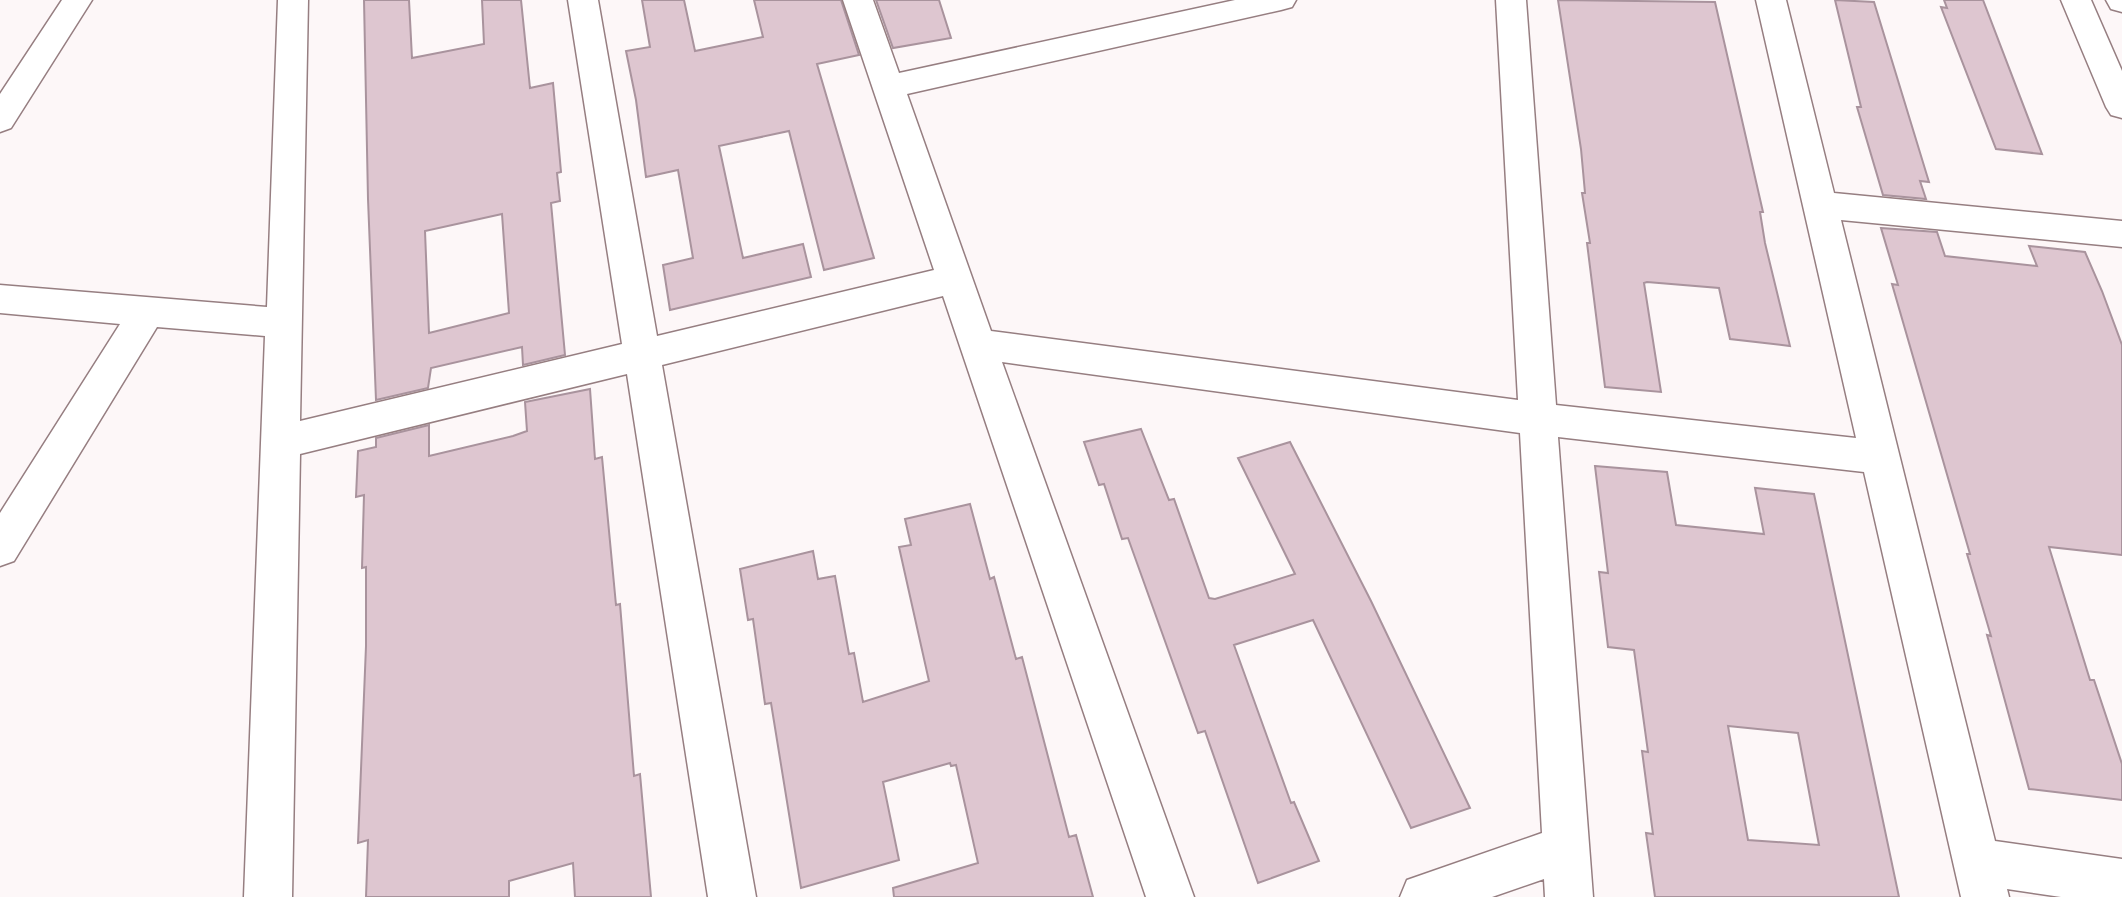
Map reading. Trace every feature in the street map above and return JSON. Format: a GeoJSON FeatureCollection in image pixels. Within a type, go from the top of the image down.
{"type":"FeatureCollection","features":[{"type":"Feature","properties":{"kind":"street"},"geometry":{"type":"LineString","coordinates":[[0,120],[77,0]]}},
{"type":"Feature","properties":{"kind":"street"},"geometry":{"type":"LineString","coordinates":[[268,897],[293,0]]}},
{"type":"Feature","properties":{"kind":"street"},"geometry":{"type":"LineString","coordinates":[[583,0],[732,897]]}},
{"type":"Feature","properties":{"kind":"street"},"geometry":{"type":"LineString","coordinates":[[858,0],[1170,897]]}},
{"type":"Feature","properties":{"kind":"street"},"geometry":{"type":"LineString","coordinates":[[888,87],[1281,0]]}},
{"type":"Feature","properties":{"kind":"street"},"geometry":{"type":"LineString","coordinates":[[1511,0],[1569,897]]}},
{"type":"Feature","properties":{"kind":"street"},"geometry":{"type":"LineString","coordinates":[[1771,0],[1981,879],[2122,882]]}},
{"type":"Feature","properties":{"kind":"street"},"geometry":{"type":"LineString","coordinates":[[2076,0],[2122,107]]}},
{"type":"Feature","properties":{"kind":"street"},"geometry":{"type":"LineString","coordinates":[[1820,205],[2122,233]]}},
{"type":"Feature","properties":{"kind":"street"},"geometry":{"type":"LineString","coordinates":[[281,442],[955,279]]}},
{"type":"Feature","properties":{"kind":"street"},"geometry":{"type":"LineString","coordinates":[[0,299],[284,323]]}},
{"type":"Feature","properties":{"kind":"street"},"geometry":{"type":"LineString","coordinates":[[0,548],[148,310]]}},
{"type":"Feature","properties":{"kind":"street"},"geometry":{"type":"LineString","coordinates":[[978,344],[1538,419],[1880,457]]}},
{"type":"Feature","properties":{"kind":"street"},"geometry":{"type":"LineString","coordinates":[[1424,897],[1566,848]]}},
{"type":"Feature","properties":{"kind":"building"},"geometry":{"type":"Polygon","coordinates":[[[364,0],[409,0],[412,58],[484,44],[482,0],[521,0],[530,88],[553,83],[561,172],[557,173],[560,201],[551,203],[565,355],[523,365],[522,347],[431,368],[428,388],[376,400],[364,0]],[[502,214],[425,231],[429,333],[509,313],[502,214]]]}},
{"type":"Feature","properties":{"kind":"building"},"geometry":{"type":"Polygon","coordinates":[[[642,0],[684,0],[695,51],[763,37],[754,0],[841,0],[859,55],[817,64],[874,258],[824,270],[789,131],[719,146],[743,258],[803,244],[811,277],[670,310],[663,265],[693,258],[678,170],[646,177],[636,100],[626,51],[650,47],[642,0]]]}},
{"type":"Feature","properties":{"kind":"building"},"geometry":{"type":"Polygon","coordinates":[[[876,0],[939,0],[951,38],[893,48],[876,0]]]}},
{"type":"Feature","properties":{"kind":"building"},"geometry":{"type":"Polygon","coordinates":[[[1558,0],[1715,2],[1763,212],[1760,212],[1765,243],[1790,346],[1730,339],[1719,288],[1647,282],[1644,283],[1661,392],[1605,387],[1587,243],[1590,243],[1582,193],[1585,193],[1581,149],[1558,0]]]}},
{"type":"Feature","properties":{"kind":"building"},"geometry":{"type":"Polygon","coordinates":[[[1835,0],[1874,2],[1929,182],[1920,181],[1926,199],[1883,195],[1857,107],[1861,107],[1835,0]]]}},
{"type":"Feature","properties":{"kind":"building"},"geometry":{"type":"Polygon","coordinates":[[[1944,0],[1983,0],[2042,154],[1996,149],[1941,7],[1947,8],[1944,0]]]}},
{"type":"Feature","properties":{"kind":"building"},"geometry":{"type":"Polygon","coordinates":[[[1881,228],[1937,232],[1945,256],[2037,266],[2029,246],[2085,252],[2102,291],[2122,345],[2122,555],[2049,547],[2090,680],[2094,680],[2122,764],[2122,800],[2029,789],[1987,635],[1991,636],[1967,554],[1970,554],[1892,284],[1898,285],[1881,228]]]}},
{"type":"Feature","properties":{"kind":"building"},"geometry":{"type":"Polygon","coordinates":[[[590,389],[595,459],[602,457],[616,605],[620,604],[634,776],[640,774],[651,897],[575,897],[573,863],[509,881],[509,897],[366,897],[368,840],[358,843],[366,646],[366,567],[362,568],[364,495],[356,497],[358,451],[376,447],[376,438],[429,425],[429,456],[513,436],[527,431],[525,402],[590,389]]]}},
{"type":"Feature","properties":{"kind":"building"},"geometry":{"type":"Polygon","coordinates":[[[1141,429],[1169,500],[1174,499],[1209,598],[1215,599],[1295,574],[1238,458],[1290,442],[1371,601],[1470,808],[1411,828],[1313,620],[1234,645],[1291,803],[1294,802],[1319,861],[1258,883],[1205,731],[1198,733],[1128,538],[1122,539],[1104,484],[1099,485],[1084,442],[1141,429]]]}},
{"type":"Feature","properties":{"kind":"building"},"geometry":{"type":"Polygon","coordinates":[[[1595,466],[1667,472],[1676,525],[1764,534],[1755,488],[1814,494],[1899,897],[1655,897],[1646,833],[1653,834],[1642,751],[1648,752],[1634,650],[1608,647],[1599,572],[1608,573],[1595,466]],[[1728,726],[1748,840],[1819,845],[1798,733],[1728,726]]]}},
{"type":"Feature","properties":{"kind":"building"},"geometry":{"type":"Polygon","coordinates":[[[970,504],[990,579],[994,577],[1016,659],[1022,657],[1069,837],[1076,835],[1093,897],[894,897],[893,888],[978,863],[956,765],[951,766],[950,763],[883,782],[899,860],[801,888],[771,703],[765,704],[753,619],[748,620],[740,569],[813,551],[818,579],[835,576],[849,654],[854,653],[863,702],[929,681],[899,547],[911,545],[905,519],[970,504]]]}}]}
